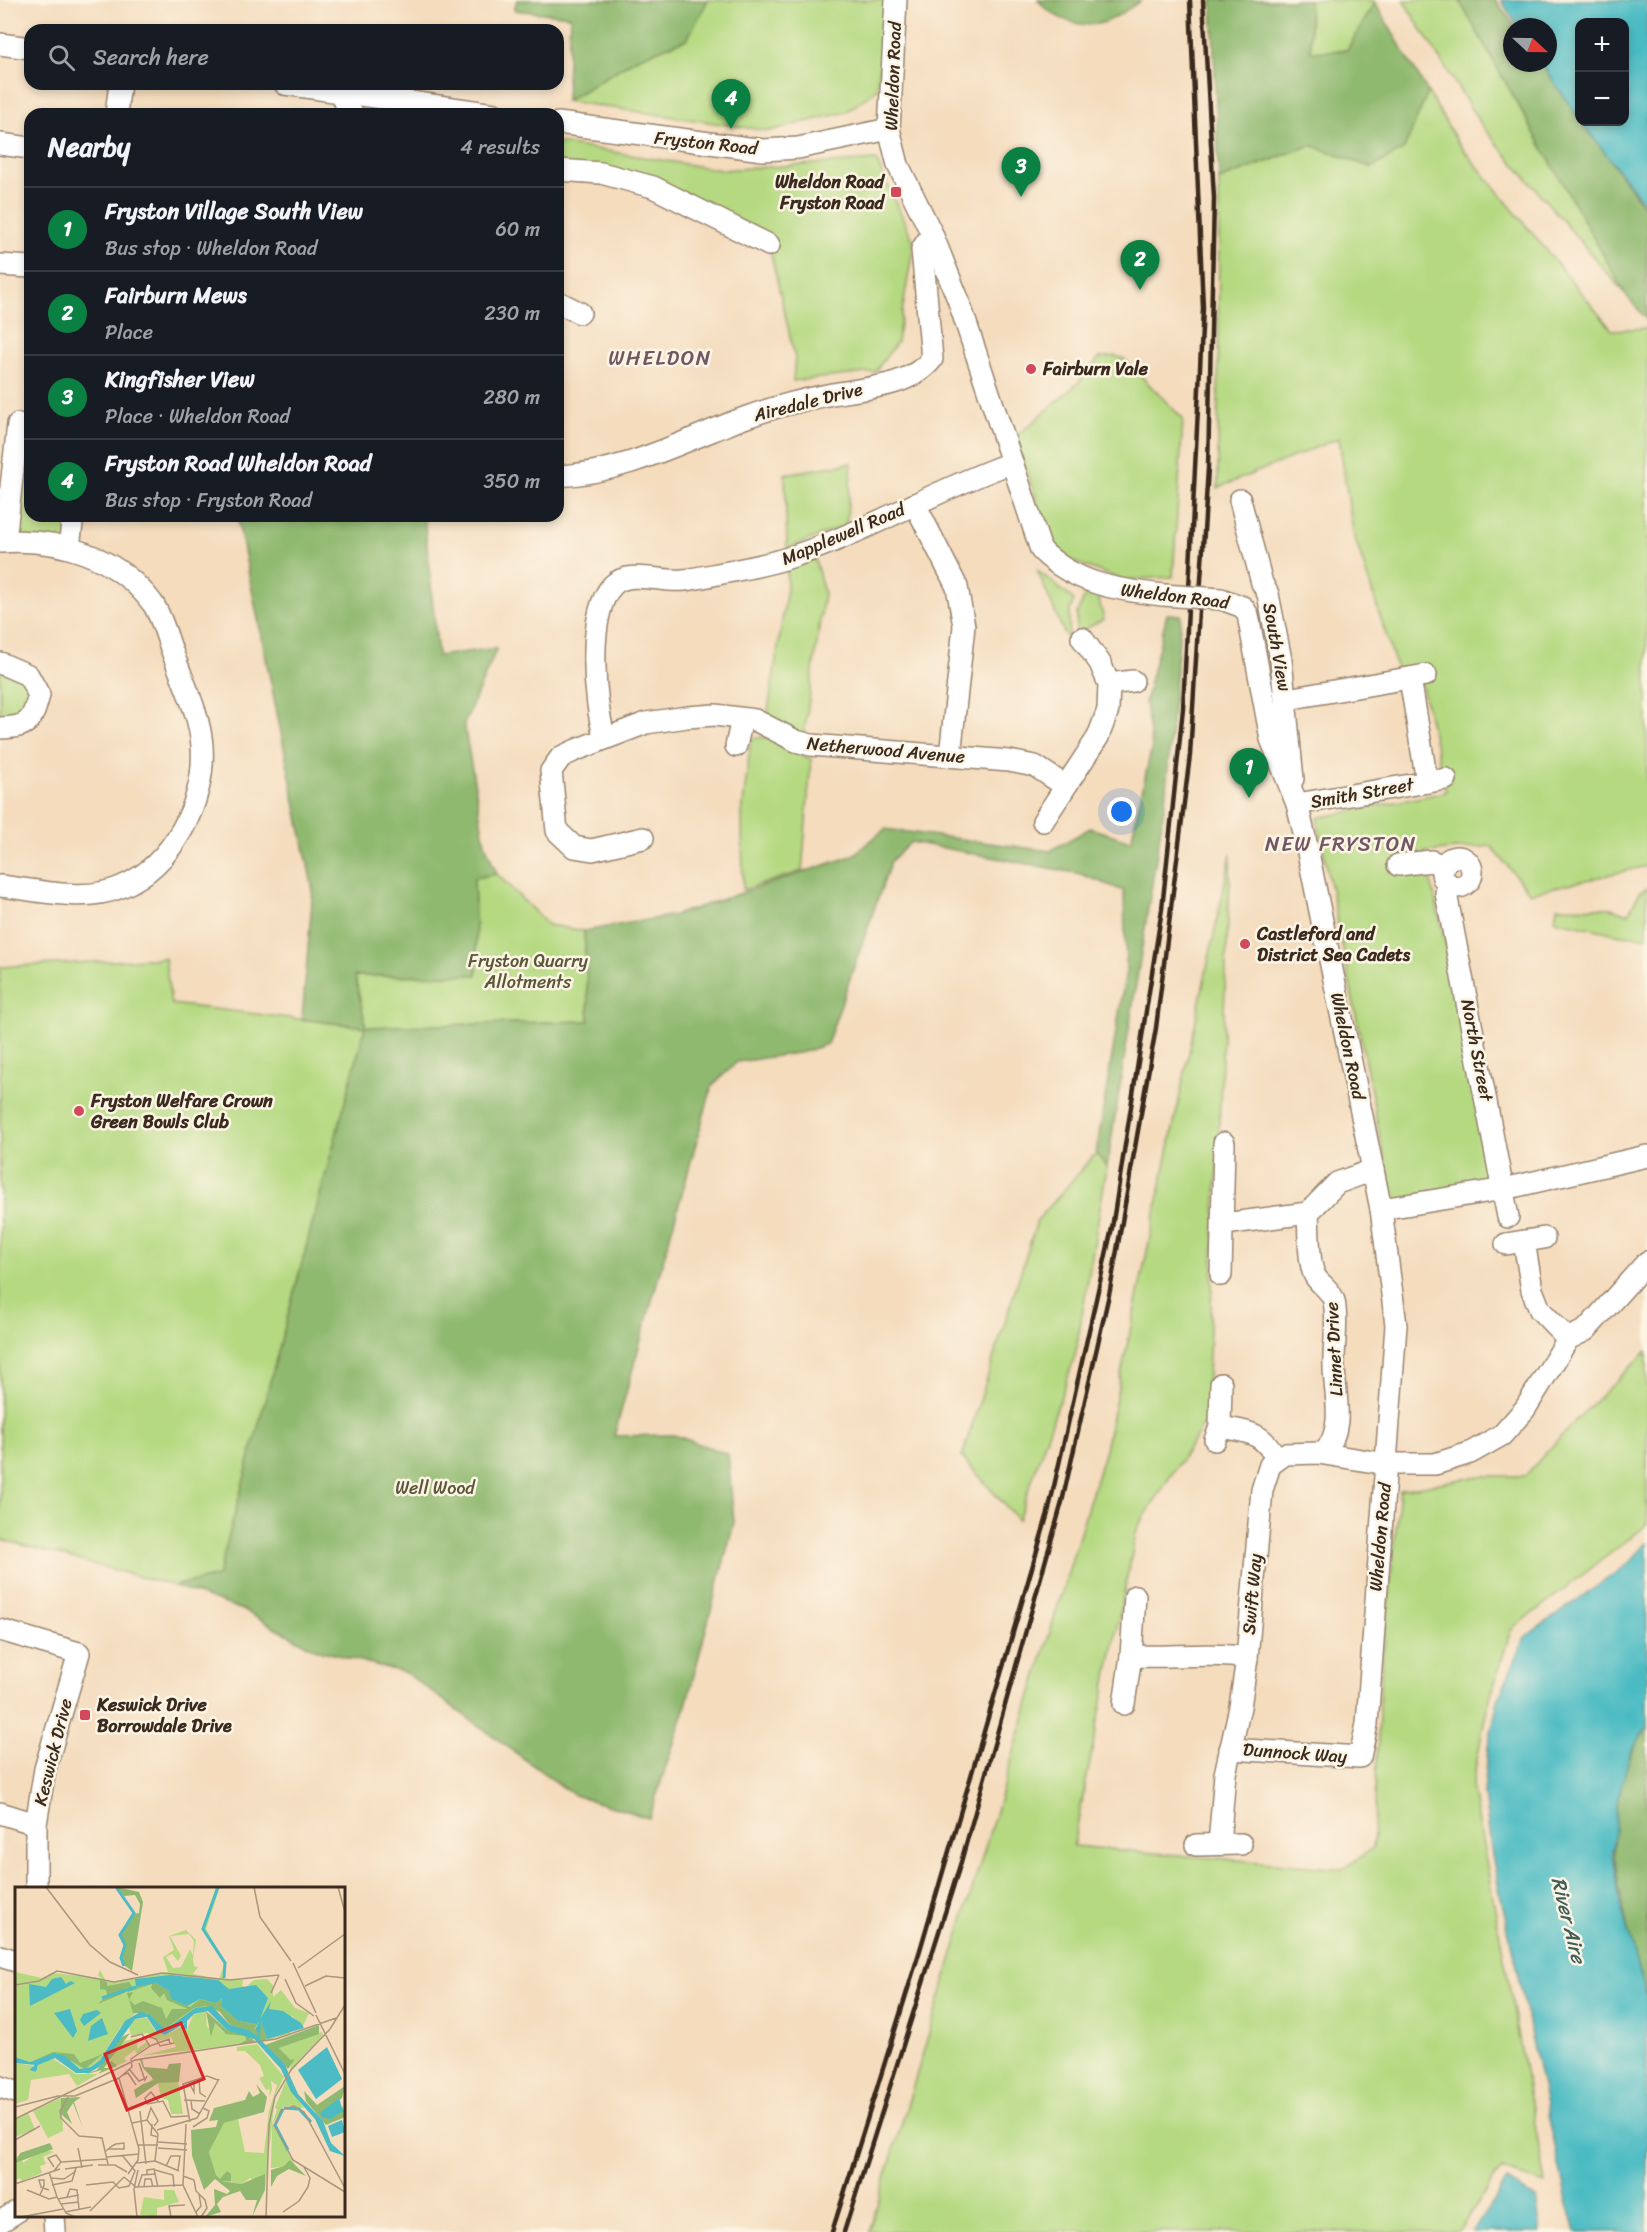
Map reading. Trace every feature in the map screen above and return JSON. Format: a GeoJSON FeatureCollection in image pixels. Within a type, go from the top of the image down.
{"type":"FeatureCollection","features":[{"type":"Feature","properties":{"kind":"street","name":"Wheldon Road"},"geometry":{"type":"LineString","coordinates":[[896,0],[889,129],[898,165],[932,234],[958,299],[1041,550],[1055,564],[1088,581],[1119,591],[1221,599],[1243,607],[1248,615],[1271,739],[1295,801],[1373,1170],[1381,1209],[1396,1325],[1366,1724],[1360,1757]]}},
{"type":"Feature","properties":{"kind":"street"},"geometry":{"type":"LineString","coordinates":[[0,44],[24,47]]}},
{"type":"Feature","properties":{"kind":"street"},"geometry":{"type":"LineString","coordinates":[[117,108],[119,90]]}},
{"type":"Feature","properties":{"kind":"street"},"geometry":{"type":"LineString","coordinates":[[330,90],[453,108]]}},
{"type":"Feature","properties":{"kind":"street"},"geometry":{"type":"LineString","coordinates":[[338,91],[349,108]]}},
{"type":"Feature","properties":{"kind":"street","name":"Fryston Road"},"geometry":{"type":"LineString","coordinates":[[564,124],[763,150],[798,148],[889,129]]}},
{"type":"Feature","properties":{"kind":"street"},"geometry":{"type":"LineString","coordinates":[[0,144],[24,147]]}},
{"type":"Feature","properties":{"kind":"street"},"geometry":{"type":"LineString","coordinates":[[564,170],[601,173],[653,187],[769,245]]}},
{"type":"Feature","properties":{"kind":"street","name":"Airedale Drive"},"geometry":{"type":"LineString","coordinates":[[564,475],[606,471],[639,461],[745,418],[792,402],[913,377],[932,359],[922,249],[932,234]]}},
{"type":"Feature","properties":{"kind":"street"},"geometry":{"type":"LineString","coordinates":[[0,265],[24,267]]}},
{"type":"Feature","properties":{"kind":"street"},"geometry":{"type":"LineString","coordinates":[[564,306],[580,313]]}},
{"type":"Feature","properties":{"kind":"street"},"geometry":{"type":"LineString","coordinates":[[0,886],[83,896],[121,887],[155,865],[180,835],[199,787],[202,746],[192,706],[153,605],[124,576],[96,558],[69,547],[41,541],[3,542],[18,424],[24,425]]}},
{"type":"Feature","properties":{"kind":"street","name":"Mapplewell Road"},"geometry":{"type":"LineString","coordinates":[[605,738],[594,686],[599,612],[607,592],[616,582],[629,577],[681,580],[778,562],[915,504],[962,480],[1011,463]]}},
{"type":"Feature","properties":{"kind":"street","name":"South View"},"geometry":{"type":"LineString","coordinates":[[1240,500],[1262,583],[1268,594],[1287,699],[1295,801]]}},
{"type":"Feature","properties":{"kind":"street"},"geometry":{"type":"LineString","coordinates":[[915,504],[957,587],[963,616],[965,637],[950,756]]}},
{"type":"Feature","properties":{"kind":"street"},"geometry":{"type":"LineString","coordinates":[[69,547],[72,522]]}},
{"type":"Feature","properties":{"kind":"street"},"geometry":{"type":"LineString","coordinates":[[1043,821],[1064,785],[1098,737],[1108,710],[1109,684],[1100,663],[1082,638]]}},
{"type":"Feature","properties":{"kind":"street"},"geometry":{"type":"LineString","coordinates":[[0,663],[28,675],[39,695],[33,717],[21,727],[0,728]]}},
{"type":"Feature","properties":{"kind":"street","name":"Smith Street"},"geometry":{"type":"LineString","coordinates":[[1287,699],[1418,677],[1436,781],[1295,801]]}},
{"type":"Feature","properties":{"kind":"street"},"geometry":{"type":"LineString","coordinates":[[1109,684],[1133,681]]}},
{"type":"Feature","properties":{"kind":"street","name":"Netherwood Avenue"},"geometry":{"type":"LineString","coordinates":[[643,838],[592,850],[574,847],[557,831],[551,771],[561,757],[646,723],[687,717],[715,716],[755,720],[796,741],[811,745],[1009,760],[1035,766],[1064,785]]}},
{"type":"Feature","properties":{"kind":"street"},"geometry":{"type":"LineString","coordinates":[[736,746],[742,719]]}},
{"type":"Feature","properties":{"kind":"street","name":"North Street"},"geometry":{"type":"LineString","coordinates":[[1398,865],[1431,861],[1446,875],[1446,893],[1508,1217]]}},
{"type":"Feature","properties":{"kind":"street"},"geometry":{"type":"LineString","coordinates":[[1221,1275],[1224,1224],[1224,1143]]}},
{"type":"Feature","properties":{"kind":"street"},"geometry":{"type":"LineString","coordinates":[[1381,1209],[1504,1189],[1647,1156]]}},
{"type":"Feature","properties":{"kind":"street"},"geometry":{"type":"LineString","coordinates":[[1224,1224],[1308,1213],[1337,1183],[1373,1170]]}},
{"type":"Feature","properties":{"kind":"street","name":"Linnet Drive"},"geometry":{"type":"LineString","coordinates":[[1308,1213],[1313,1273],[1331,1292],[1334,1304],[1334,1364],[1338,1411],[1335,1438],[1324,1453]]}},
{"type":"Feature","properties":{"kind":"street"},"geometry":{"type":"LineString","coordinates":[[1524,1241],[1532,1290],[1540,1310],[1568,1339]]}},
{"type":"Feature","properties":{"kind":"street"},"geometry":{"type":"LineString","coordinates":[[1221,1384],[1217,1434],[1258,1436],[1269,1445],[1276,1458],[1295,1452],[1324,1453],[1387,1464],[1435,1464],[1470,1454],[1502,1435],[1525,1409],[1568,1339],[1586,1330],[1647,1262]]}},
{"type":"Feature","properties":{"kind":"street","name":"Swift Way"},"geometry":{"type":"LineString","coordinates":[[1219,1844],[1230,1749],[1240,1707],[1247,1658],[1262,1490],[1268,1471],[1276,1458]]}},
{"type":"Feature","properties":{"kind":"street"},"geometry":{"type":"LineString","coordinates":[[1124,1704],[1131,1656],[1135,1596]]}},
{"type":"Feature","properties":{"kind":"street","name":"Keswick Drive"},"geometry":{"type":"LineString","coordinates":[[0,1630],[79,1653],[45,1769],[36,1824],[36,1887]]}},
{"type":"Feature","properties":{"kind":"street"},"geometry":{"type":"LineString","coordinates":[[1131,1656],[1169,1658],[1216,1653],[1247,1658]]}},
{"type":"Feature","properties":{"kind":"street","name":"Dunnock Way"},"geometry":{"type":"LineString","coordinates":[[1230,1749],[1360,1757]]}},
{"type":"Feature","properties":{"kind":"street"},"geometry":{"type":"LineString","coordinates":[[0,1813],[36,1824]]}},
{"type":"Feature","properties":{"kind":"street"},"geometry":{"type":"LineString","coordinates":[[1196,1845],[1241,1844]]}},
{"type":"Feature","properties":{"kind":"street"},"geometry":{"type":"LineString","coordinates":[[0,1956],[15,1961]]}},
{"type":"Feature","properties":{"kind":"street"},"geometry":{"type":"LineString","coordinates":[[0,2087],[15,2092]]}},
{"type":"Feature","properties":{"kind":"street"},"geometry":{"type":"LineString","coordinates":[[0,2222],[15,2213]]}},
{"type":"Feature","properties":{"kind":"street"},"geometry":{"type":"LineString","coordinates":[[54,2217],[55,2232]]}},
{"type":"Feature","properties":{"kind":"green space"},"geometry":{"type":"Polygon","coordinates":[[[517,0],[708,0],[687,39],[637,58],[566,101],[570,16],[514,10],[517,0]]]}},
{"type":"Feature","properties":{"kind":"green space"},"geometry":{"type":"Polygon","coordinates":[[[708,0],[887,0],[877,89],[846,112],[769,131],[566,101],[637,58],[687,39],[708,0]]]}},
{"type":"Feature","properties":{"kind":"green space"},"geometry":{"type":"Polygon","coordinates":[[[1038,0],[1142,0],[1110,20],[1087,25],[1068,21],[1052,13],[1038,0]]]}},
{"type":"Feature","properties":{"kind":"green space"},"geometry":{"type":"Polygon","coordinates":[[[1212,0],[1309,0],[1311,52],[1347,50],[1375,3],[1428,92],[1404,149],[1372,168],[1311,145],[1219,180],[1212,0]]]}},
{"type":"Feature","properties":{"kind":"green space"},"geometry":{"type":"Polygon","coordinates":[[[1309,0],[1373,0],[1375,3],[1347,50],[1311,52],[1309,0]]]}},
{"type":"Feature","properties":{"kind":"green space"},"geometry":{"type":"Polygon","coordinates":[[[1403,0],[1459,0],[1626,295],[1482,126],[1403,0]]]}},
{"type":"Feature","properties":{"kind":"green space"},"geometry":{"type":"Polygon","coordinates":[[[1459,0],[1496,0],[1509,18],[1503,18],[1503,72],[1547,72],[1575,111],[1575,126],[1586,126],[1647,211],[1647,320],[1626,295],[1459,0]]]}},
{"type":"Feature","properties":{"kind":"green space"},"geometry":{"type":"Polygon","coordinates":[[[1428,92],[1458,143],[1612,330],[1647,328],[1647,866],[1530,893],[1491,846],[1424,852],[1504,1189],[1394,1207],[1317,818],[1446,792],[1418,668],[1397,669],[1353,532],[1339,438],[1218,488],[1219,180],[1311,145],[1372,168],[1404,149],[1428,92]]]}},
{"type":"Feature","properties":{"kind":"green space"},"geometry":{"type":"Polygon","coordinates":[[[564,144],[721,170],[876,160],[914,242],[897,342],[875,372],[793,381],[795,358],[769,245],[653,187],[564,171],[564,144]]]}},
{"type":"Feature","properties":{"kind":"green space"},"geometry":{"type":"Polygon","coordinates":[[[1115,356],[1124,359],[1183,419],[1173,577],[1123,580],[1071,561],[1050,539],[1015,438],[1078,383],[1099,358],[1115,356]]]}},
{"type":"Feature","properties":{"kind":"green space"},"geometry":{"type":"Polygon","coordinates":[[[18,424],[24,425],[24,522],[72,522],[69,547],[5,541],[18,424]]]}},
{"type":"Feature","properties":{"kind":"green space"},"geometry":{"type":"Polygon","coordinates":[[[852,463],[846,525],[787,549],[785,474],[852,463]]]}},
{"type":"Feature","properties":{"kind":"green space","name":"Well Wood"},"geometry":{"type":"Polygon","coordinates":[[[238,522],[425,522],[438,656],[497,648],[464,724],[485,844],[497,874],[474,878],[477,975],[355,976],[366,1027],[589,1021],[584,931],[675,915],[852,856],[885,829],[1050,851],[1090,828],[1131,841],[1152,746],[1145,702],[1167,614],[1181,615],[1165,802],[1107,1167],[1096,1153],[1126,971],[1124,891],[1081,874],[911,842],[891,861],[827,1044],[804,1052],[737,1062],[712,1086],[614,1436],[674,1435],[728,1454],[734,1523],[685,1709],[649,1818],[574,1795],[406,1673],[315,1649],[243,1610],[174,1586],[218,1576],[365,1027],[302,1019],[313,890],[238,522]]]}},
{"type":"Feature","properties":{"kind":"green space"},"geometry":{"type":"Polygon","coordinates":[[[815,559],[824,593],[804,735],[767,718],[787,588],[787,570],[815,559]]]}},
{"type":"Feature","properties":{"kind":"green space"},"geometry":{"type":"Polygon","coordinates":[[[1037,570],[1074,600],[1070,610],[1068,642],[1037,570]]]}},
{"type":"Feature","properties":{"kind":"green space"},"geometry":{"type":"Polygon","coordinates":[[[1088,590],[1101,596],[1099,601],[1104,619],[1076,634],[1077,613],[1088,590]]]}},
{"type":"Feature","properties":{"kind":"green space"},"geometry":{"type":"Polygon","coordinates":[[[0,663],[28,675],[33,717],[0,728],[0,663]]]}},
{"type":"Feature","properties":{"kind":"green space"},"geometry":{"type":"Polygon","coordinates":[[[763,737],[811,759],[802,871],[743,890],[742,813],[751,739],[763,737]]]}},
{"type":"Feature","properties":{"kind":"green space"},"geometry":{"type":"Polygon","coordinates":[[[1231,854],[1206,1421],[1137,1528],[1073,1846],[1343,1869],[1373,1848],[1381,1673],[1400,1490],[1479,1476],[1525,1476],[1575,1421],[1647,1351],[1647,1525],[1511,1630],[1486,1712],[1472,1786],[1546,2184],[1501,2169],[1458,2232],[869,2232],[1105,1450],[1231,854]]]}},
{"type":"Feature","properties":{"kind":"green space","name":"Fryston Quarry Allotments"},"geometry":{"type":"Polygon","coordinates":[[[497,874],[548,925],[584,931],[589,1021],[366,1027],[218,1577],[174,1586],[0,1539],[0,967],[165,958],[171,1004],[365,1027],[354,976],[477,975],[474,878],[497,874]]]}},
{"type":"Feature","properties":{"kind":"green space"},"geometry":{"type":"Polygon","coordinates":[[[1647,888],[1647,937],[1620,935],[1555,920],[1557,907],[1611,908],[1628,914],[1640,892],[1647,888]]]}},
{"type":"Feature","properties":{"kind":"green space"},"geometry":{"type":"Polygon","coordinates":[[[1096,1153],[1107,1167],[1075,1356],[1018,1520],[962,1457],[1037,1221],[1096,1153]]]}},
{"type":"Feature","properties":{"kind":"green space"},"geometry":{"type":"Polygon","coordinates":[[[1647,1727],[1647,1997],[1620,1895],[1615,1826],[1619,1792],[1629,1759],[1647,1727]]]}},
{"type":"Feature","properties":{"kind":"water"},"geometry":{"type":"Polygon","coordinates":[[[1501,0],[1647,0],[1647,207],[1584,126],[1629,126],[1629,18],[1575,18],[1575,113],[1547,72],[1557,72],[1557,18],[1512,18],[1501,0]]]}},
{"type":"Feature","properties":{"kind":"water","name":"River Aire"},"geometry":{"type":"Polygon","coordinates":[[[1647,1543],[1647,1727],[1630,1754],[1617,1804],[1613,1852],[1620,1903],[1647,1997],[1647,2232],[1576,2232],[1566,2197],[1492,1856],[1484,1794],[1488,1746],[1498,1700],[1525,1637],[1627,1565],[1647,1543]]]}},
{"type":"Feature","properties":{"kind":"water"},"geometry":{"type":"Polygon","coordinates":[[[1507,2181],[1536,2199],[1541,2232],[1472,2232],[1507,2181]]]}},
{"type":"Feature","properties":{"kind":"railway"},"geometry":{"type":"LineString","coordinates":[[832,2232],[920,1950],[1048,1513],[1112,1228],[1162,909],[1183,709],[1203,308],[1190,0]]}},
{"type":"Feature","properties":{"kind":"railway"},"geometry":{"type":"LineString","coordinates":[[844,2232],[961,1862],[1062,1502],[1110,1290],[1156,1028],[1190,755],[1208,468],[1214,198],[1203,0]]}},
{"type":"Feature","properties":{"kind":"place","name":"Fryston Road Wheldon Road"},"geometry":{"type":"Point","coordinates":[731,129]}},
{"type":"Feature","properties":{"kind":"place","name":"Wheldon Road Fryston Road"},"geometry":{"type":"Point","coordinates":[896,192]}},
{"type":"Feature","properties":{"kind":"place","name":"Kingfisher View"},"geometry":{"type":"Point","coordinates":[1021,197]}},
{"type":"Feature","properties":{"kind":"place","name":"Fairburn Mews"},"geometry":{"type":"Point","coordinates":[1140,290]}},
{"type":"Feature","properties":{"kind":"place","name":"Fairburn Vale"},"geometry":{"type":"Point","coordinates":[1031,369]}},
{"type":"Feature","properties":{"kind":"place","name":"Fryston Village South View"},"geometry":{"type":"Point","coordinates":[1249,798]}},
{"type":"Feature","properties":{"kind":"place","name":"Castleford and District Sea Cadets"},"geometry":{"type":"Point","coordinates":[1245,944]}},
{"type":"Feature","properties":{"kind":"place","name":"Fryston Welfare Crown Green Bowls Club"},"geometry":{"type":"Point","coordinates":[79,1111]}},
{"type":"Feature","properties":{"kind":"place","name":"Keswick Drive Borrowdale Drive"},"geometry":{"type":"Point","coordinates":[85,1715]}},
{"type":"Feature","properties":{"kind":"district","name":"WHELDON"},"geometry":{"type":"Point","coordinates":[660,358]}},
{"type":"Feature","properties":{"kind":"district","name":"NEW FRYSTON"},"geometry":{"type":"Point","coordinates":[1341,844]}}]}
